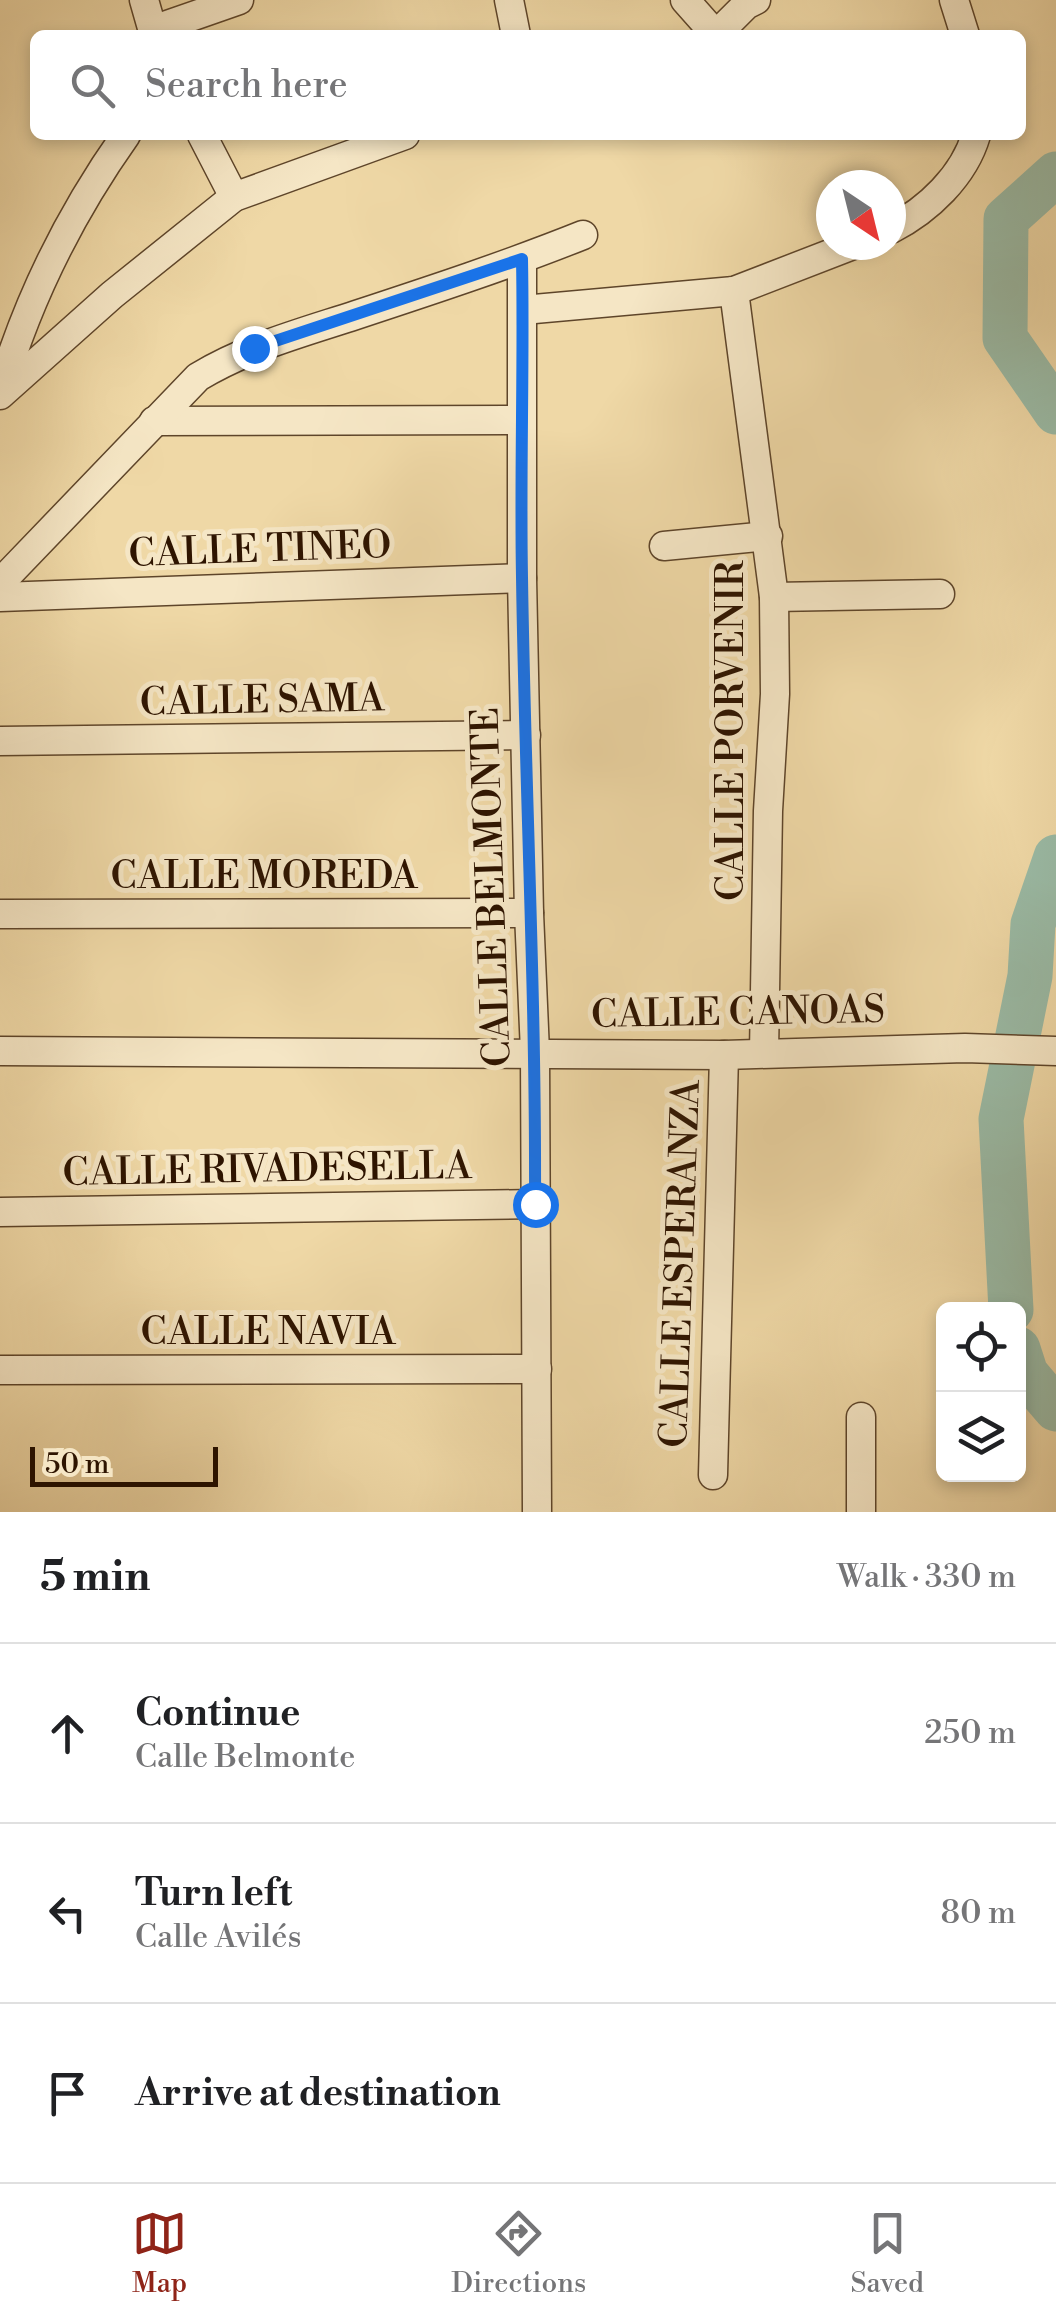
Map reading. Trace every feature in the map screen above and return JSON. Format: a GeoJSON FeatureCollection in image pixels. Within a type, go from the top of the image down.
{"type":"FeatureCollection","features":[{"type":"Feature","properties":{"kind":"street"},"geometry":{"type":"LineString","coordinates":[[144,0],[153,30]]}},
{"type":"Feature","properties":{"kind":"street"},"geometry":{"type":"LineString","coordinates":[[159,30],[239,0]]}},
{"type":"Feature","properties":{"kind":"street"},"geometry":{"type":"LineString","coordinates":[[509,0],[515,30]]}},
{"type":"Feature","properties":{"kind":"street"},"geometry":{"type":"LineString","coordinates":[[685,0],[712,30]]}},
{"type":"Feature","properties":{"kind":"street"},"geometry":{"type":"LineString","coordinates":[[721,30],[756,0]]}},
{"type":"Feature","properties":{"kind":"street"},"geometry":{"type":"LineString","coordinates":[[954,0],[963,30]]}},
{"type":"Feature","properties":{"kind":"street"},"geometry":{"type":"LineString","coordinates":[[0,394],[47,268],[85,196],[123,140]]}},
{"type":"Feature","properties":{"kind":"street"},"geometry":{"type":"LineString","coordinates":[[205,140],[234,197]]}},
{"type":"Feature","properties":{"kind":"street"},"geometry":{"type":"LineString","coordinates":[[0,394],[112,295],[234,197],[391,140]]}},
{"type":"Feature","properties":{"kind":"street"},"geometry":{"type":"LineString","coordinates":[[906,218],[936,197],[971,152],[975,140]]}},
{"type":"Feature","properties":{"kind":"street"},"geometry":{"type":"LineString","coordinates":[[0,583],[198,377],[254,348],[522,259],[582,235]]}},
{"type":"Feature","properties":{"kind":"street","name":"CALLE BELMONTE"},"geometry":{"type":"LineString","coordinates":[[522,259],[522,578],[536,1052],[537,1512]]}},
{"type":"Feature","properties":{"kind":"street"},"geometry":{"type":"LineString","coordinates":[[523,310],[734,291],[816,259]]}},
{"type":"Feature","properties":{"kind":"street","name":"CALLE PORVENIR"},"geometry":{"type":"LineString","coordinates":[[734,291],[774,597],[764,1053]]}},
{"type":"Feature","properties":{"kind":"street"},"geometry":{"type":"LineString","coordinates":[[154,422],[520,420]]}},
{"type":"Feature","properties":{"kind":"street"},"geometry":{"type":"LineString","coordinates":[[664,546],[768,536]]}},
{"type":"Feature","properties":{"kind":"street","name":"CALLE TINEO"},"geometry":{"type":"LineString","coordinates":[[0,596],[522,578]]}},
{"type":"Feature","properties":{"kind":"street"},"geometry":{"type":"LineString","coordinates":[[774,597],[940,594]]}},
{"type":"Feature","properties":{"kind":"street","name":"CALLE SAMA"},"geometry":{"type":"LineString","coordinates":[[0,741],[526,736]]}},
{"type":"Feature","properties":{"kind":"street","name":"CALLE MOREDA"},"geometry":{"type":"LineString","coordinates":[[0,914],[529,914]]}},
{"type":"Feature","properties":{"kind":"street","name":"CALLE CANOAS"},"geometry":{"type":"LineString","coordinates":[[0,1051],[724,1055],[965,1048],[1056,1051]]}},
{"type":"Feature","properties":{"kind":"street","name":"CALLE ESPERANZA"},"geometry":{"type":"LineString","coordinates":[[713,1475],[724,1055]]}},
{"type":"Feature","properties":{"kind":"street","name":"CALLE RIVADESELLA"},"geometry":{"type":"LineString","coordinates":[[0,1212],[535,1204]]}},
{"type":"Feature","properties":{"kind":"street","name":"CALLE NAVIA"},"geometry":{"type":"LineString","coordinates":[[0,1370],[537,1369]]}},
{"type":"Feature","properties":{"kind":"street"},"geometry":{"type":"LineString","coordinates":[[861,1417],[861,1512]]}},
{"type":"Feature","properties":{"kind":"waterway"},"geometry":{"type":"LineString","coordinates":[[1056,174],[1006,219],[1005,338],[1056,412]]}},
{"type":"Feature","properties":{"kind":"waterway"},"geometry":{"type":"LineString","coordinates":[[1011,1302],[1001,1119],[1030,976],[1033,924],[1056,857]]}},
{"type":"Feature","properties":{"kind":"waterway"},"geometry":{"type":"LineString","coordinates":[[1026,1374],[1056,1409]]}},
{"type":"Feature","properties":{"kind":"route"},"geometry":{"type":"LineString","coordinates":[[254,348],[522,259],[522,578],[536,1052],[535,1204]]}}]}
